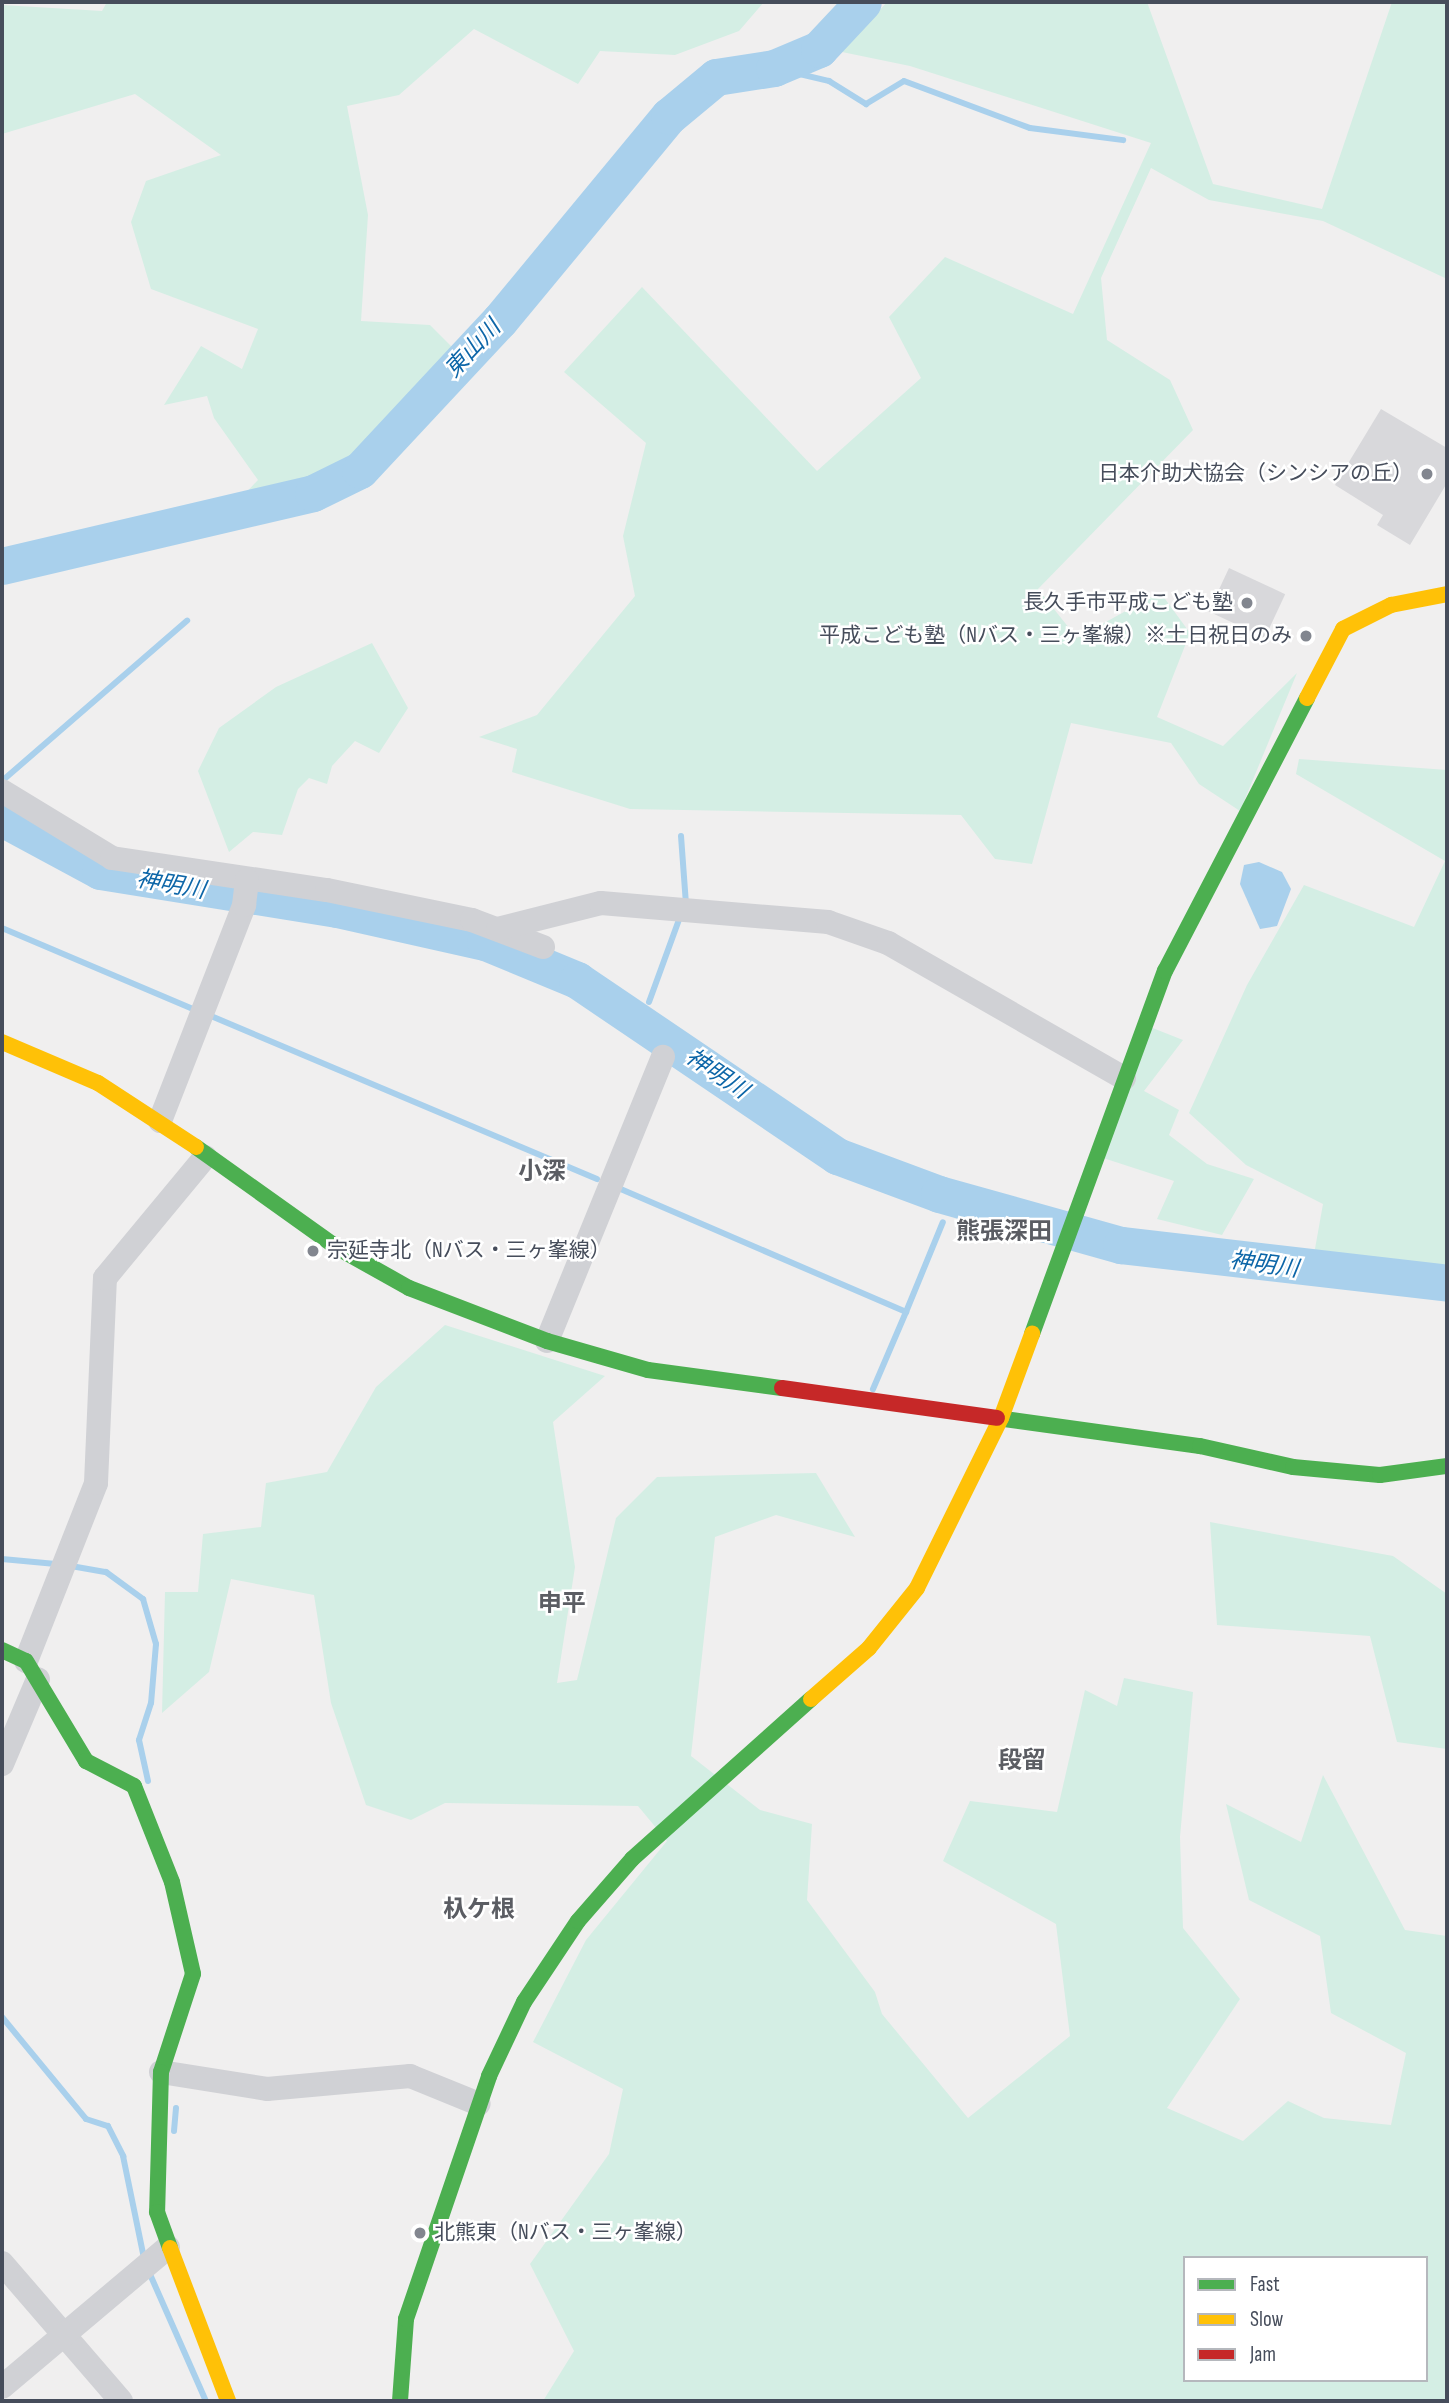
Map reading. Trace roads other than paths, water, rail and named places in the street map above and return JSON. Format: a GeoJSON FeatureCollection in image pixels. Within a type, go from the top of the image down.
{"type":"FeatureCollection","features":[{"type":"Feature","properties":{"kind":"street"},"geometry":{"type":"LineString","coordinates":[[400,2401],[406,2319],[479,2104],[524,2002],[578,1921],[642,1850],[869,1648],[917,1588],[1002,1418],[1165,971],[1343,629],[1391,605],[1447,594]]}},
{"type":"Feature","properties":{"kind":"street"},"geometry":{"type":"LineString","coordinates":[[2,791],[112,858],[246,889],[327,890],[498,929],[543,947]]}},
{"type":"Feature","properties":{"kind":"street"},"geometry":{"type":"LineString","coordinates":[[160,1121],[246,889]]}},
{"type":"Feature","properties":{"kind":"street"},"geometry":{"type":"LineString","coordinates":[[498,929],[601,904],[828,922],[888,943],[1124,1078]]}},
{"type":"Feature","properties":{"kind":"street"},"geometry":{"type":"LineString","coordinates":[[2,1042],[98,1083],[160,1121],[205,1157],[409,1289],[547,1341],[648,1370],[1002,1418],[1293,1467],[1380,1475],[1447,1466]]}},
{"type":"Feature","properties":{"kind":"street"},"geometry":{"type":"LineString","coordinates":[[547,1341],[663,1057]]}},
{"type":"Feature","properties":{"kind":"street"},"geometry":{"type":"LineString","coordinates":[[2,1764],[96,1482],[105,1278],[205,1157]]}},
{"type":"Feature","properties":{"kind":"street"},"geometry":{"type":"LineString","coordinates":[[2,1650],[32,1670],[86,1761],[134,1786],[172,1882],[193,1974],[161,2072],[155,2166],[157,2212],[228,2401]]}},
{"type":"Feature","properties":{"kind":"street"},"geometry":{"type":"LineString","coordinates":[[161,2072],[267,2089],[410,2076],[479,2104]]}},
{"type":"Feature","properties":{"kind":"street"},"geometry":{"type":"LineString","coordinates":[[2,2387],[168,2247]]}},
{"type":"Feature","properties":{"kind":"street"},"geometry":{"type":"LineString","coordinates":[[2,2263],[121,2401]]}},
{"type":"Feature","properties":{"kind":"water"},"geometry":{"type":"Polygon","coordinates":[[[1259,862],[1282,872],[1291,889],[1277,926],[1260,929],[1240,884],[1244,865],[1259,862]]]}},
{"type":"Feature","properties":{"kind":"waterway","name":"東山川"},"geometry":{"type":"LineString","coordinates":[[2,566],[313,493],[360,470],[500,320],[669,116],[716,77],[774,68],[819,49],[863,2]]}},
{"type":"Feature","properties":{"kind":"waterway"},"geometry":{"type":"LineString","coordinates":[[774,68],[829,81],[866,104],[904,81],[1030,128],[1123,140]]}},
{"type":"Feature","properties":{"kind":"waterway"},"geometry":{"type":"LineString","coordinates":[[2,781],[187,621]]}},
{"type":"Feature","properties":{"kind":"waterway","name":"神明川"},"geometry":{"type":"LineString","coordinates":[[2,818],[100,871],[337,909],[485,942],[577,980],[837,1156],[939,1194],[1121,1245],[1447,1283]]}},
{"type":"Feature","properties":{"kind":"waterway"},"geometry":{"type":"LineString","coordinates":[[681,836],[686,904]]}},
{"type":"Feature","properties":{"kind":"waterway"},"geometry":{"type":"LineString","coordinates":[[649,1002],[680,917]]}},
{"type":"Feature","properties":{"kind":"waterway"},"geometry":{"type":"LineString","coordinates":[[2,928],[195,1010]]}},
{"type":"Feature","properties":{"kind":"waterway"},"geometry":{"type":"LineString","coordinates":[[211,1016],[597,1179]]}},
{"type":"Feature","properties":{"kind":"waterway"},"geometry":{"type":"LineString","coordinates":[[616,1187],[906,1312],[873,1389]]}},
{"type":"Feature","properties":{"kind":"waterway"},"geometry":{"type":"LineString","coordinates":[[906,1312],[943,1222]]}},
{"type":"Feature","properties":{"kind":"waterway"},"geometry":{"type":"LineString","coordinates":[[2,1559],[56,1564]]}},
{"type":"Feature","properties":{"kind":"waterway"},"geometry":{"type":"LineString","coordinates":[[71,1566],[106,1572],[143,1599],[156,1644],[151,1703],[139,1740],[148,1781]]}},
{"type":"Feature","properties":{"kind":"waterway"},"geometry":{"type":"LineString","coordinates":[[2,2017],[86,2119],[108,2126],[123,2156],[144,2258]]}},
{"type":"Feature","properties":{"kind":"waterway"},"geometry":{"type":"LineString","coordinates":[[174,2131],[176,2108]]}},
{"type":"Feature","properties":{"kind":"waterway"},"geometry":{"type":"LineString","coordinates":[[149,2272],[206,2401]]}},
{"type":"Feature","properties":{"kind":"place","name":"日本介助犬協会（シンシアの丘）"},"geometry":{"type":"Point","coordinates":[1427,474]}},
{"type":"Feature","properties":{"kind":"place","name":"長久手市平成こども塾"},"geometry":{"type":"Point","coordinates":[1247,603]}},
{"type":"Feature","properties":{"kind":"place","name":"平成こども塾（Nバス・三ヶ峯線）※土日祝日のみ"},"geometry":{"type":"Point","coordinates":[1306,636]}},
{"type":"Feature","properties":{"kind":"place","name":"宗延寺北（Nバス・三ヶ峯線）"},"geometry":{"type":"Point","coordinates":[313,1251]}},
{"type":"Feature","properties":{"kind":"place","name":"北熊東（Nバス・三ヶ峯線）"},"geometry":{"type":"Point","coordinates":[420,2233]}},
{"type":"Feature","properties":{"kind":"district","name":"小深"},"geometry":{"type":"Point","coordinates":[542,1172]}},
{"type":"Feature","properties":{"kind":"district","name":"熊張深田"},"geometry":{"type":"Point","coordinates":[1004,1232]}},
{"type":"Feature","properties":{"kind":"district","name":"申平"},"geometry":{"type":"Point","coordinates":[562,1604]}},
{"type":"Feature","properties":{"kind":"district","name":"段留"},"geometry":{"type":"Point","coordinates":[1022,1761]}},
{"type":"Feature","properties":{"kind":"district","name":"杁ケ根"},"geometry":{"type":"Point","coordinates":[479,1910]}}]}
